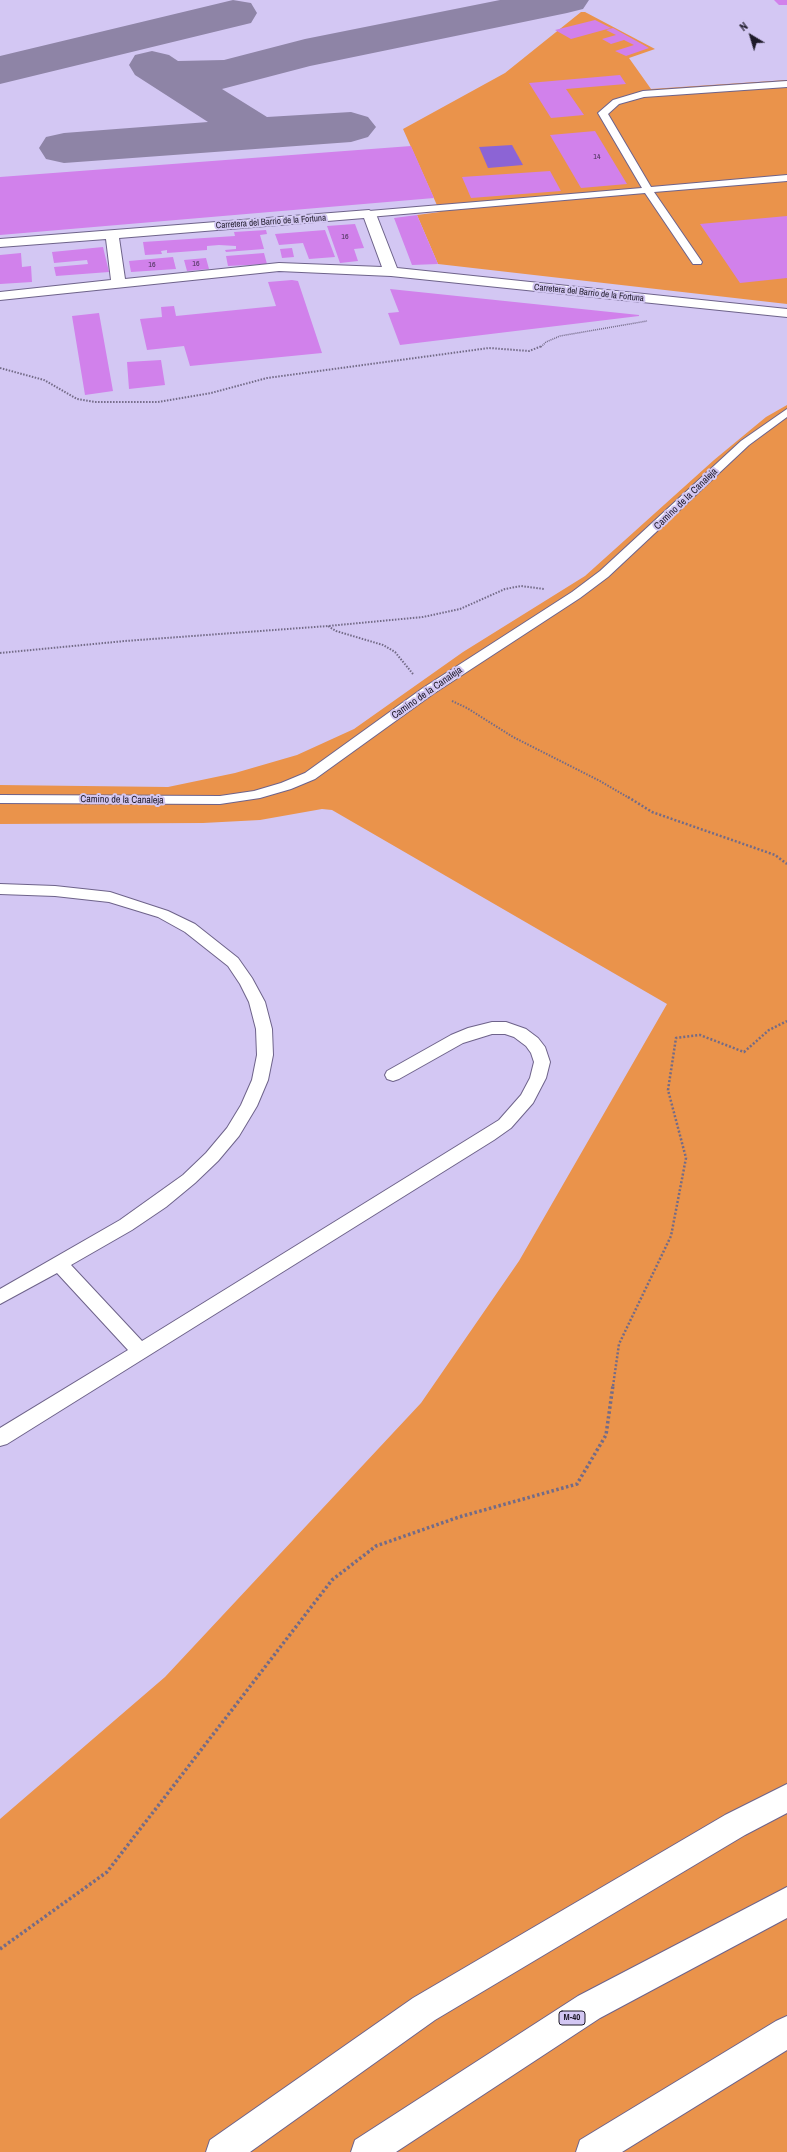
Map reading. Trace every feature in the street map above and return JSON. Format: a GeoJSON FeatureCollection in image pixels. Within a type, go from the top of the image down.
{"type":"FeatureCollection","features":[{"type":"Feature","properties":{"kind":"main road","name":"Carretera del Barrio de la Fortuna"},"geometry":{"type":"LineString","coordinates":[[0,243],[369,214]]}},
{"type":"Feature","properties":{"kind":"main road"},"geometry":{"type":"LineString","coordinates":[[369,214],[391,272]]}},
{"type":"Feature","properties":{"kind":"main road"},"geometry":{"type":"LineString","coordinates":[[112,234],[119,284]]}},
{"type":"Feature","properties":{"kind":"main road","name":"Carretera del Barrio de la Fortuna"},"geometry":{"type":"LineString","coordinates":[[0,296],[278,267],[391,272],[787,314]]}},
{"type":"Feature","properties":{"kind":"main road"},"geometry":{"type":"LineString","coordinates":[[222,2152],[424,2009],[735,1825],[787,1798]]}},
{"type":"Feature","properties":{"kind":"main road","name":"M-40"},"geometry":{"type":"LineString","coordinates":[[366,2152],[589,2007],[787,1902]]}},
{"type":"Feature","properties":{"kind":"main road"},"geometry":{"type":"LineString","coordinates":[[592,2152],[787,2032]]}},
{"type":"Feature","properties":{"kind":"lane"},"geometry":{"type":"LineString","coordinates":[[697,262],[648,190],[603,113],[616,102],[643,94],[787,84]]}},
{"type":"Feature","properties":{"kind":"lane"},"geometry":{"type":"LineString","coordinates":[[369,214],[787,178]]}},
{"type":"Feature","properties":{"kind":"lane","name":"Camino de la Canaleja"},"geometry":{"type":"LineString","coordinates":[[0,798],[183,801],[220,800],[255,795],[286,786],[310,776],[428,691],[585,588],[630,551],[745,443],[787,412]]}},
{"type":"Feature","properties":{"kind":"lane"},"geometry":{"type":"LineString","coordinates":[[0,889],[54,891],[110,897],[163,914],[190,928],[233,962],[247,982],[257,1002],[264,1029],[265,1054],[260,1080],[249,1106],[237,1125],[212,1157],[160,1202],[126,1225],[0,1297]]}},
{"type":"Feature","properties":{"kind":"lane"},"geometry":{"type":"LineString","coordinates":[[0,1438],[488,1136],[505,1124],[522,1105],[538,1078],[542,1062],[539,1051],[532,1042],[520,1033],[506,1028],[492,1028],[474,1032],[457,1039],[393,1075]]}},
{"type":"Feature","properties":{"kind":"lane"},"geometry":{"type":"LineString","coordinates":[[59,1264],[140,1351]]}},
{"type":"Feature","properties":{"kind":"path"},"geometry":{"type":"LineString","coordinates":[[0,368],[44,380],[77,399],[95,402],[158,402],[211,393],[267,378],[343,369],[489,348],[529,350],[541,347],[546,342],[560,336],[652,319]]}},
{"type":"Feature","properties":{"kind":"path"},"geometry":{"type":"LineString","coordinates":[[0,654],[125,640],[328,626],[438,614],[460,609],[492,594],[521,586],[538,589],[585,588]]}},
{"type":"Feature","properties":{"kind":"path"},"geometry":{"type":"LineString","coordinates":[[328,626],[336,631],[383,644],[395,652],[428,691],[467,708],[513,737],[600,781],[652,812],[775,855],[787,864]]}},
{"type":"Feature","properties":{"kind":"path"},"geometry":{"type":"LineString","coordinates":[[0,1949],[107,1872],[332,1580],[376,1546],[459,1517],[577,1484],[606,1435],[619,1344],[671,1236],[686,1158],[668,1090],[676,1038],[700,1035],[744,1052],[769,1030],[787,1021]]}},
{"type":"Feature","properties":{"kind":"shaded area"},"geometry":{"type":"Polygon","coordinates":[[[581,12],[585,12],[655,49],[629,58],[651,89],[787,80],[787,304],[438,264],[417,215],[440,212],[403,129],[505,73],[581,12]]]}},
{"type":"Feature","properties":{"kind":"shaded area"},"geometry":{"type":"Polygon","coordinates":[[[512,145],[523,165],[488,168],[479,147],[512,145]]]}},
{"type":"Feature","properties":{"kind":"shaded area"},"geometry":{"type":"Polygon","coordinates":[[[787,405],[787,2152],[0,2152],[0,1819],[165,1677],[421,1403],[519,1261],[667,1004],[332,810],[322,809],[260,820],[203,823],[0,824],[0,785],[168,787],[235,773],[297,755],[354,729],[463,652],[585,576],[714,460],[766,417],[787,405]]]}},
{"type":"Feature","properties":{"kind":"building"},"geometry":{"type":"Polygon","coordinates":[[[774,0],[787,0],[787,5],[779,5],[774,0]]]}},
{"type":"Feature","properties":{"kind":"building"},"geometry":{"type":"Polygon","coordinates":[[[595,20],[611,28],[571,39],[555,30],[595,20]]]}},
{"type":"Feature","properties":{"kind":"building"},"geometry":{"type":"Polygon","coordinates":[[[613,28],[649,48],[626,56],[615,51],[634,45],[624,40],[611,44],[602,39],[616,35],[606,30],[613,28]]]}},
{"type":"Feature","properties":{"kind":"building"},"geometry":{"type":"Polygon","coordinates":[[[620,75],[626,84],[566,89],[584,115],[551,118],[529,83],[620,75]]]}},
{"type":"Feature","properties":{"kind":"building"},"geometry":{"type":"Polygon","coordinates":[[[595,131],[627,184],[581,188],[550,135],[595,131]]]}},
{"type":"Feature","properties":{"kind":"building"},"geometry":{"type":"Polygon","coordinates":[[[411,146],[434,198],[0,235],[0,177],[411,146]]]}},
{"type":"Feature","properties":{"kind":"building"},"geometry":{"type":"Polygon","coordinates":[[[550,171],[561,191],[471,198],[462,177],[550,171]]]}},
{"type":"Feature","properties":{"kind":"building"},"geometry":{"type":"Polygon","coordinates":[[[417,215],[438,264],[412,265],[394,218],[417,215]]]}},
{"type":"Feature","properties":{"kind":"building"},"geometry":{"type":"Polygon","coordinates":[[[787,216],[787,278],[740,283],[700,224],[787,216]]]}},
{"type":"Feature","properties":{"kind":"building"},"geometry":{"type":"Polygon","coordinates":[[[355,224],[364,248],[354,249],[358,261],[340,263],[327,226],[355,224]]]}},
{"type":"Feature","properties":{"kind":"building"},"geometry":{"type":"Polygon","coordinates":[[[266,230],[267,234],[260,235],[264,249],[226,252],[225,250],[236,249],[236,246],[219,245],[207,246],[207,250],[167,253],[167,250],[161,251],[162,254],[145,255],[143,242],[235,236],[234,232],[266,230]]]}},
{"type":"Feature","properties":{"kind":"building"},"geometry":{"type":"Polygon","coordinates":[[[325,230],[335,257],[309,259],[303,243],[279,245],[275,234],[325,230]]]}},
{"type":"Feature","properties":{"kind":"building"},"geometry":{"type":"Polygon","coordinates":[[[103,247],[109,272],[56,276],[54,267],[88,264],[87,260],[54,263],[52,252],[103,247]]]}},
{"type":"Feature","properties":{"kind":"building"},"geometry":{"type":"Polygon","coordinates":[[[292,248],[294,257],[282,258],[280,249],[292,248]]]}},
{"type":"Feature","properties":{"kind":"building"},"geometry":{"type":"Polygon","coordinates":[[[21,253],[22,267],[31,266],[32,282],[0,284],[0,255],[21,253]]]}},
{"type":"Feature","properties":{"kind":"building"},"geometry":{"type":"Polygon","coordinates":[[[264,253],[267,264],[228,266],[226,256],[264,253]]]}},
{"type":"Feature","properties":{"kind":"building"},"geometry":{"type":"Polygon","coordinates":[[[173,257],[176,269],[131,272],[129,261],[173,257]]]}},
{"type":"Feature","properties":{"kind":"building"},"geometry":{"type":"Polygon","coordinates":[[[206,258],[209,269],[187,271],[184,260],[206,258]]]}},
{"type":"Feature","properties":{"kind":"building"},"geometry":{"type":"Polygon","coordinates":[[[298,281],[322,353],[190,366],[184,346],[147,350],[140,319],[162,317],[161,307],[174,306],[176,316],[276,306],[268,282],[298,281]]]}},
{"type":"Feature","properties":{"kind":"building"},"geometry":{"type":"Polygon","coordinates":[[[390,289],[639,316],[400,345],[388,313],[399,312],[390,289]]]}},
{"type":"Feature","properties":{"kind":"building"},"geometry":{"type":"Polygon","coordinates":[[[99,313],[113,391],[85,395],[72,316],[99,313]]]}},
{"type":"Feature","properties":{"kind":"building"},"geometry":{"type":"Polygon","coordinates":[[[161,360],[165,385],[129,389],[127,362],[161,360]]]}},
{"type":"Feature","properties":{"kind":"taxiway"},"geometry":{"type":"LineString","coordinates":[[168,75],[211,76],[226,74],[305,53],[567,0]]}},
{"type":"Feature","properties":{"kind":"taxiway"},"geometry":{"type":"LineString","coordinates":[[0,70],[235,13]]}},
{"type":"Feature","properties":{"kind":"taxiway"},"geometry":{"type":"LineString","coordinates":[[152,65],[254,130],[269,132]]}},
{"type":"Feature","properties":{"kind":"taxiway"},"geometry":{"type":"LineString","coordinates":[[269,132],[351,127]]}},
{"type":"Feature","properties":{"kind":"taxiway"},"geometry":{"type":"LineString","coordinates":[[64,148],[269,132]]}}]}
